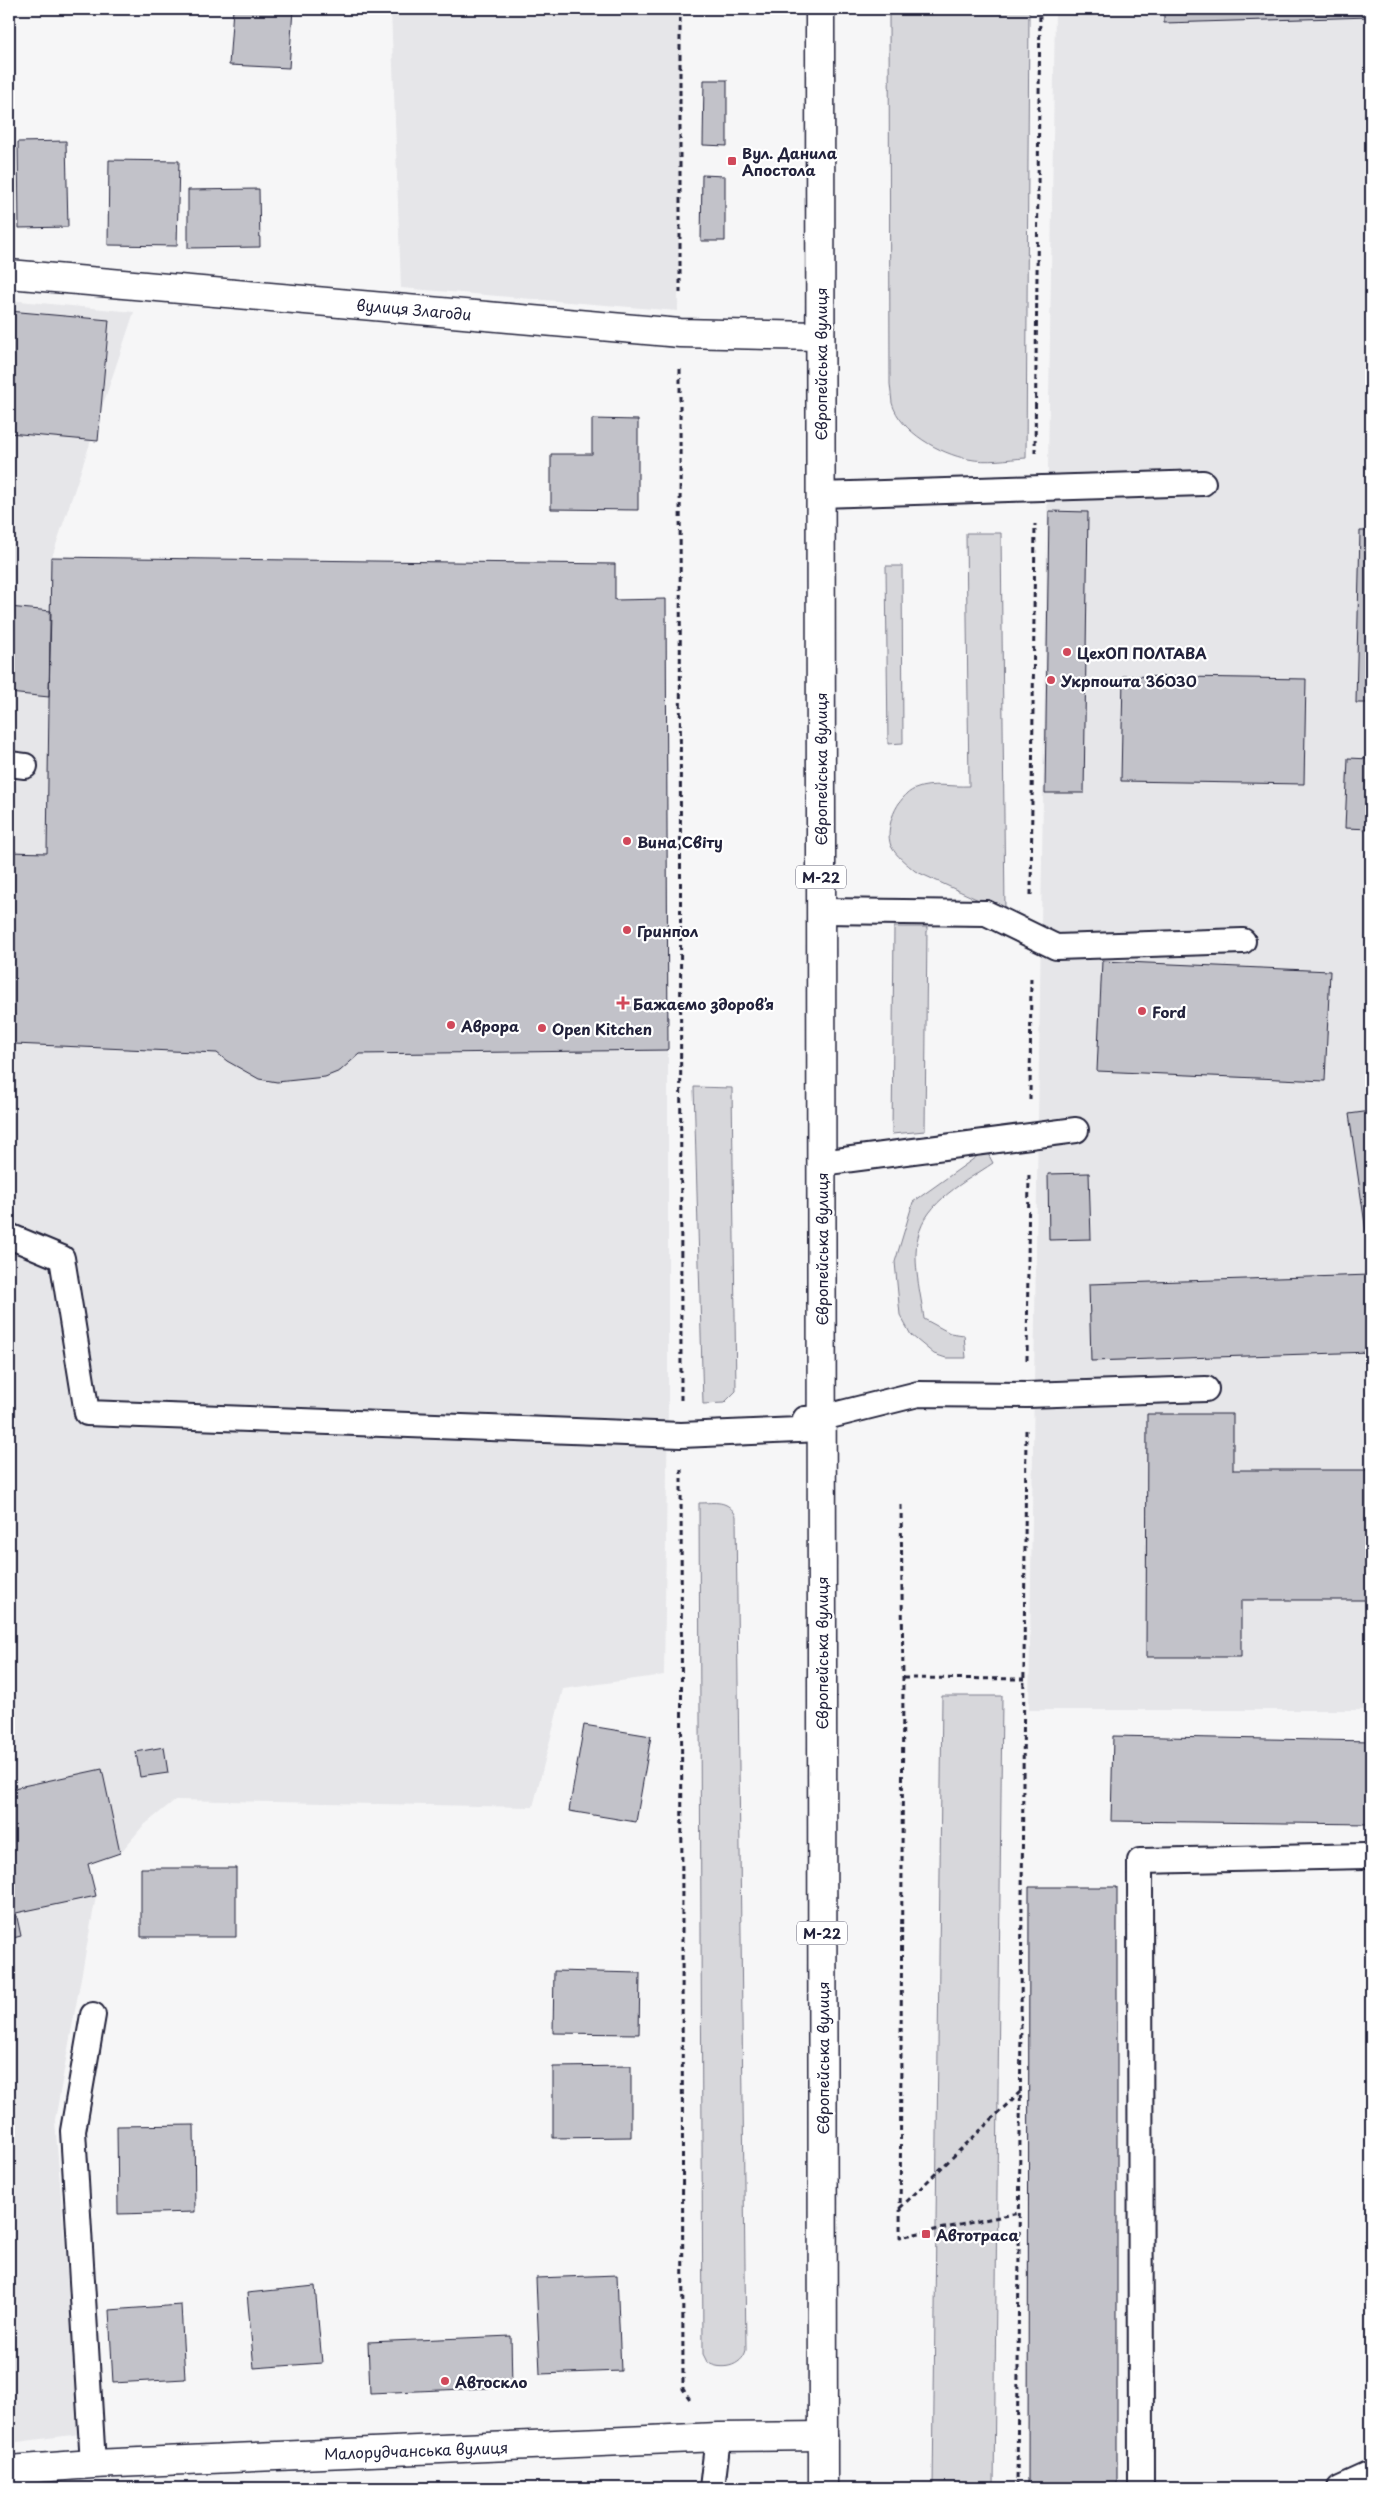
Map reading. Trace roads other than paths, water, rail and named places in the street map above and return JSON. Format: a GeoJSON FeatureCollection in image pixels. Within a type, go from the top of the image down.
{"type":"FeatureCollection","features":[{"type":"Feature","properties":{"kind":"main road","name":"Європейська вулиця"},"geometry":{"type":"LineString","coordinates":[[820,9],[823,2488]]}},
{"type":"Feature","properties":{"kind":"main road","name":"вулиця Злагоди"},"geometry":{"type":"LineString","coordinates":[[9,274],[680,333],[820,336]]}},
{"type":"Feature","properties":{"kind":"main road","name":"Малорудчанська вулиця"},"geometry":{"type":"LineString","coordinates":[[9,2470],[93,2464],[718,2437],[823,2436]]}},
{"type":"Feature","properties":{"kind":"lane"},"geometry":{"type":"LineString","coordinates":[[820,495],[1203,483]]}},
{"type":"Feature","properties":{"kind":"lane"},"geometry":{"type":"LineString","coordinates":[[821,911],[986,913],[1056,947],[1243,941]]}},
{"type":"Feature","properties":{"kind":"lane"},"geometry":{"type":"LineString","coordinates":[[821,1163],[1076,1130]]}},
{"type":"Feature","properties":{"kind":"lane"},"geometry":{"type":"LineString","coordinates":[[9,1236],[62,1258],[87,1413],[569,1430],[681,1429],[822,1424],[918,1394],[1027,1395],[1206,1389]]}},
{"type":"Feature","properties":{"kind":"lane"},"geometry":{"type":"LineString","coordinates":[[1141,2488],[1140,1861],[1365,1856]]}},
{"type":"Feature","properties":{"kind":"lane"},"geometry":{"type":"LineString","coordinates":[[92,2015],[73,2130],[93,2464]]}},
{"type":"Feature","properties":{"kind":"lane"},"geometry":{"type":"LineString","coordinates":[[712,2488],[718,2437]]}},
{"type":"Feature","properties":{"kind":"lane"},"geometry":{"type":"LineString","coordinates":[[1340,2488],[1371,2474]]}},
{"type":"Feature","properties":{"kind":"place","name":"Вул. Данила Апостола"},"geometry":{"type":"Point","coordinates":[732,161]}},
{"type":"Feature","properties":{"kind":"place","name":"ЦехОП ПОЛТАВА"},"geometry":{"type":"Point","coordinates":[1067,652]}},
{"type":"Feature","properties":{"kind":"place","name":"Укрпошта 36030"},"geometry":{"type":"Point","coordinates":[1051,680]}},
{"type":"Feature","properties":{"kind":"place","name":"Вина Світу"},"geometry":{"type":"Point","coordinates":[627,841]}},
{"type":"Feature","properties":{"kind":"place","name":"Гринпол"},"geometry":{"type":"Point","coordinates":[627,930]}},
{"type":"Feature","properties":{"kind":"place","name":"Бажаємо здоровʼя"},"geometry":{"type":"Point","coordinates":[623,1003]}},
{"type":"Feature","properties":{"kind":"place","name":"Ford"},"geometry":{"type":"Point","coordinates":[1142,1011]}},
{"type":"Feature","properties":{"kind":"place","name":"Аврора"},"geometry":{"type":"Point","coordinates":[451,1025]}},
{"type":"Feature","properties":{"kind":"place","name":"Open Kitchen"},"geometry":{"type":"Point","coordinates":[542,1028]}},
{"type":"Feature","properties":{"kind":"place","name":"Автотраса"},"geometry":{"type":"Point","coordinates":[926,2234]}},
{"type":"Feature","properties":{"kind":"place","name":"Автоскло"},"geometry":{"type":"Point","coordinates":[445,2381]}}]}
